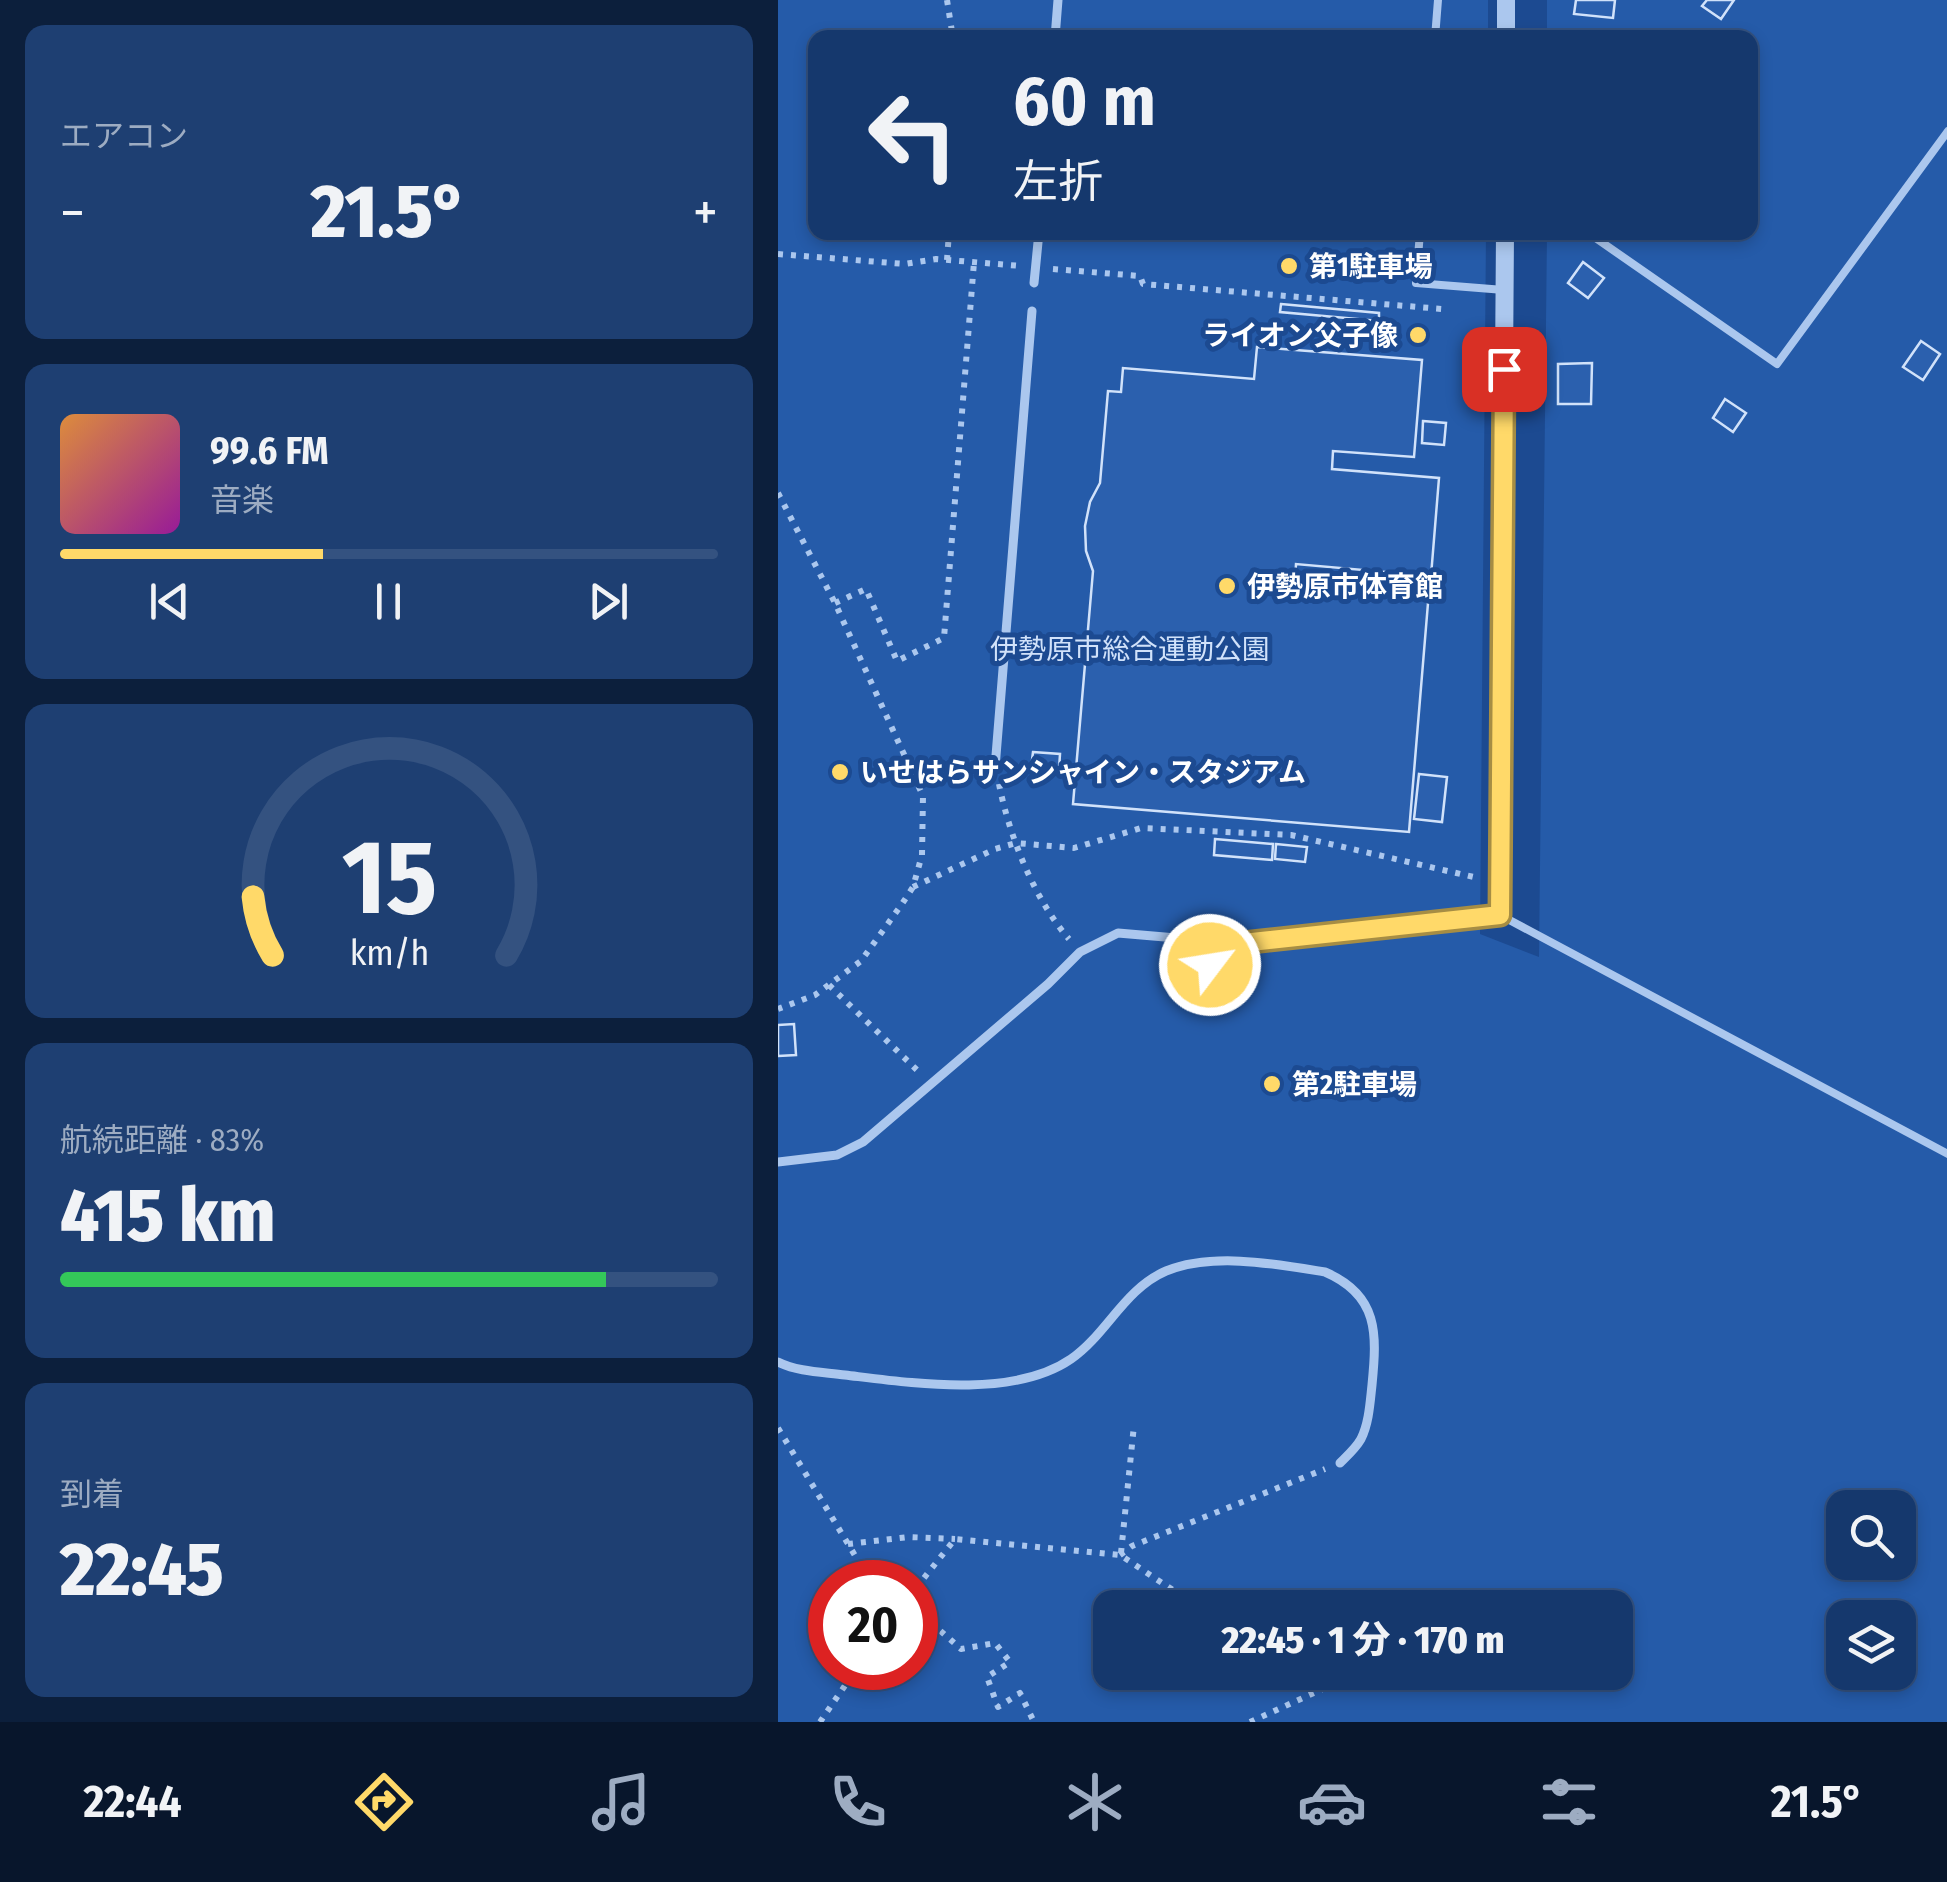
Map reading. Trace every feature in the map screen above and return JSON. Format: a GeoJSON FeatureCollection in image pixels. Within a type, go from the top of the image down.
{"type":"FeatureCollection","features":[{"type":"Feature","properties":{"kind":"street"},"geometry":{"type":"LineString","coordinates":[[1055,30],[1058,0]]}},
{"type":"Feature","properties":{"kind":"street"},"geometry":{"type":"LineString","coordinates":[[1506,0],[1506,30]]}},
{"type":"Feature","properties":{"kind":"street"},"geometry":{"type":"LineString","coordinates":[[1034,284],[1038,240]]}},
{"type":"Feature","properties":{"kind":"street"},"geometry":{"type":"LineString","coordinates":[[1500,915],[1505,240]]}},
{"type":"Feature","properties":{"kind":"street"},"geometry":{"type":"LineString","coordinates":[[995,768],[1032,311]]}},
{"type":"Feature","properties":{"kind":"street"},"geometry":{"type":"LineString","coordinates":[[778,1162],[837,1155],[863,1142],[1080,952],[1118,933],[1188,939]]}},
{"type":"Feature","properties":{"kind":"street"},"geometry":{"type":"LineString","coordinates":[[778,1362],[806,1370],[922,1384],[1027,1377],[1069,1360],[1101,1332],[1128,1297],[1164,1272],[1204,1262],[1325,1272],[1340,1278],[1363,1300],[1376,1332],[1370,1412],[1360,1442],[1340,1463]]}},
{"type":"Feature","properties":{"kind":"lane"},"geometry":{"type":"LineString","coordinates":[[1436,30],[1438,0]]}},
{"type":"Feature","properties":{"kind":"lane"},"geometry":{"type":"LineString","coordinates":[[1599,240],[1778,364],[1948,131]]}},
{"type":"Feature","properties":{"kind":"lane"},"geometry":{"type":"LineString","coordinates":[[1419,240],[1416,282],[1504,290]]}},
{"type":"Feature","properties":{"kind":"lane"},"geometry":{"type":"LineString","coordinates":[[1210,965],[1213,952],[1224,945],[1500,915],[1948,1154]]}},
{"type":"Feature","properties":{"kind":"path"},"geometry":{"type":"LineString","coordinates":[[947,0],[953,30]]}},
{"type":"Feature","properties":{"kind":"path"},"geometry":{"type":"LineString","coordinates":[[947,260],[948,240]]}},
{"type":"Feature","properties":{"kind":"path"},"geometry":{"type":"LineString","coordinates":[[778,254],[904,264],[947,260],[1035,267],[1140,276],[1143,284],[1442,309]]}},
{"type":"Feature","properties":{"kind":"path"},"geometry":{"type":"LineString","coordinates":[[835,603],[866,589],[897,661],[944,638],[974,262]]}},
{"type":"Feature","properties":{"kind":"path"},"geometry":{"type":"LineString","coordinates":[[778,493],[835,603],[923,796],[922,855],[913,887],[861,961],[815,995],[778,1009]]}},
{"type":"Feature","properties":{"kind":"path"},"geometry":{"type":"LineString","coordinates":[[995,768],[1006,823],[1054,922]]}},
{"type":"Feature","properties":{"kind":"path"},"geometry":{"type":"LineString","coordinates":[[913,887],[995,849],[1016,844],[1074,848],[1142,828],[1290,835],[1498,883]]}},
{"type":"Feature","properties":{"kind":"path"},"geometry":{"type":"LineString","coordinates":[[828,985],[900,1055]]}},
{"type":"Feature","properties":{"kind":"path"},"geometry":{"type":"LineString","coordinates":[[1120,1555],[1134,1425]]}},
{"type":"Feature","properties":{"kind":"path"},"geometry":{"type":"LineString","coordinates":[[778,1428],[858,1560]]}},
{"type":"Feature","properties":{"kind":"path"},"geometry":{"type":"LineString","coordinates":[[1120,1555],[1132,1546],[1340,1463]]}},
{"type":"Feature","properties":{"kind":"path"},"geometry":{"type":"LineString","coordinates":[[848,1544],[909,1537],[1120,1555],[1173,1590]]}},
{"type":"Feature","properties":{"kind":"path"},"geometry":{"type":"LineString","coordinates":[[938,1560],[955,1539]]}},
{"type":"Feature","properties":{"kind":"path"},"geometry":{"type":"LineString","coordinates":[[938,1629],[961,1649],[995,1643],[1010,1662],[986,1677],[998,1707],[1020,1693],[1034,1722]]}},
{"type":"Feature","properties":{"kind":"path"},"geometry":{"type":"LineString","coordinates":[[820,1722],[842,1690]]}},
{"type":"Feature","properties":{"kind":"path"},"geometry":{"type":"LineString","coordinates":[[1250,1722],[1320,1690]]}},
{"type":"Feature","properties":{"kind":"green space","name":"伊勢原市総合運動公園"},"geometry":{"type":"Polygon","coordinates":[[[778,0],[1488,0],[1488,30],[808,30],[808,240],[1486,240],[1480,934],[1539,957],[1547,240],[1758,240],[1758,30],[1547,30],[1547,0],[1947,0],[1947,1722],[778,1722],[778,0]]]}},
{"type":"Feature","properties":{"kind":"building"},"geometry":{"type":"Polygon","coordinates":[[[1576,0],[1615,0],[1613,18],[1574,14],[1576,0]]]}},
{"type":"Feature","properties":{"kind":"building"},"geometry":{"type":"Polygon","coordinates":[[[1707,0],[1734,0],[1721,19],[1702,6],[1707,0]]]}},
{"type":"Feature","properties":{"kind":"building"},"geometry":{"type":"Polygon","coordinates":[[[1583,262],[1604,278],[1588,298],[1568,283],[1583,262]]]}},
{"type":"Feature","properties":{"kind":"building"},"geometry":{"type":"Polygon","coordinates":[[[1281,304],[1379,313],[1379,321],[1280,312],[1281,304]]]}},
{"type":"Feature","properties":{"kind":"building"},"geometry":{"type":"Polygon","coordinates":[[[1921,341],[1940,354],[1923,380],[1903,367],[1921,341]]]}},
{"type":"Feature","properties":{"kind":"building","name":"伊勢原市体育館"},"geometry":{"type":"Polygon","coordinates":[[[1257,347],[1422,360],[1414,457],[1333,451],[1332,469],[1439,478],[1431,576],[1296,564],[1295,580],[1429,591],[1409,832],[1073,804],[1093,571],[1086,551],[1085,526],[1090,502],[1100,483],[1108,391],[1121,392],[1123,368],[1254,379],[1257,347]]]}},
{"type":"Feature","properties":{"kind":"building"},"geometry":{"type":"Polygon","coordinates":[[[1592,363],[1591,404],[1558,404],[1558,364],[1592,363]]]}},
{"type":"Feature","properties":{"kind":"building"},"geometry":{"type":"Polygon","coordinates":[[[1725,399],[1746,413],[1733,432],[1713,418],[1725,399]]]}},
{"type":"Feature","properties":{"kind":"building"},"geometry":{"type":"Polygon","coordinates":[[[1423,421],[1446,423],[1444,445],[1422,443],[1423,421]]]}},
{"type":"Feature","properties":{"kind":"building"},"geometry":{"type":"Polygon","coordinates":[[[1033,752],[1060,754],[1059,770],[1031,768],[1033,752]]]}},
{"type":"Feature","properties":{"kind":"building"},"geometry":{"type":"Polygon","coordinates":[[[1419,774],[1447,777],[1442,822],[1414,819],[1419,774]]]}},
{"type":"Feature","properties":{"kind":"building"},"geometry":{"type":"Polygon","coordinates":[[[1215,839],[1273,844],[1272,860],[1214,855],[1215,839]]]}},
{"type":"Feature","properties":{"kind":"building"},"geometry":{"type":"Polygon","coordinates":[[[1276,844],[1307,847],[1305,862],[1275,859],[1276,844]]]}},
{"type":"Feature","properties":{"kind":"building"},"geometry":{"type":"Polygon","coordinates":[[[794,1024],[796,1055],[778,1056],[778,1025],[794,1024]]]}},
{"type":"Feature","properties":{"kind":"place","name":"第1駐車場"},"geometry":{"type":"Point","coordinates":[1289,266]}},
{"type":"Feature","properties":{"kind":"place","name":"ライオン父子像"},"geometry":{"type":"Point","coordinates":[1418,335]}},
{"type":"Feature","properties":{"kind":"place","name":"伊勢原市体育館"},"geometry":{"type":"Point","coordinates":[1227,586]}},
{"type":"Feature","properties":{"kind":"place","name":"いせはらサンシャイン・スタジアム"},"geometry":{"type":"Point","coordinates":[840,772]}},
{"type":"Feature","properties":{"kind":"place","name":"第2駐車場"},"geometry":{"type":"Point","coordinates":[1272,1084]}},
{"type":"Feature","properties":{"kind":"route"},"geometry":{"type":"LineString","coordinates":[[1210,965],[1213,952],[1224,945],[1500,915],[1504,369]]}}]}
